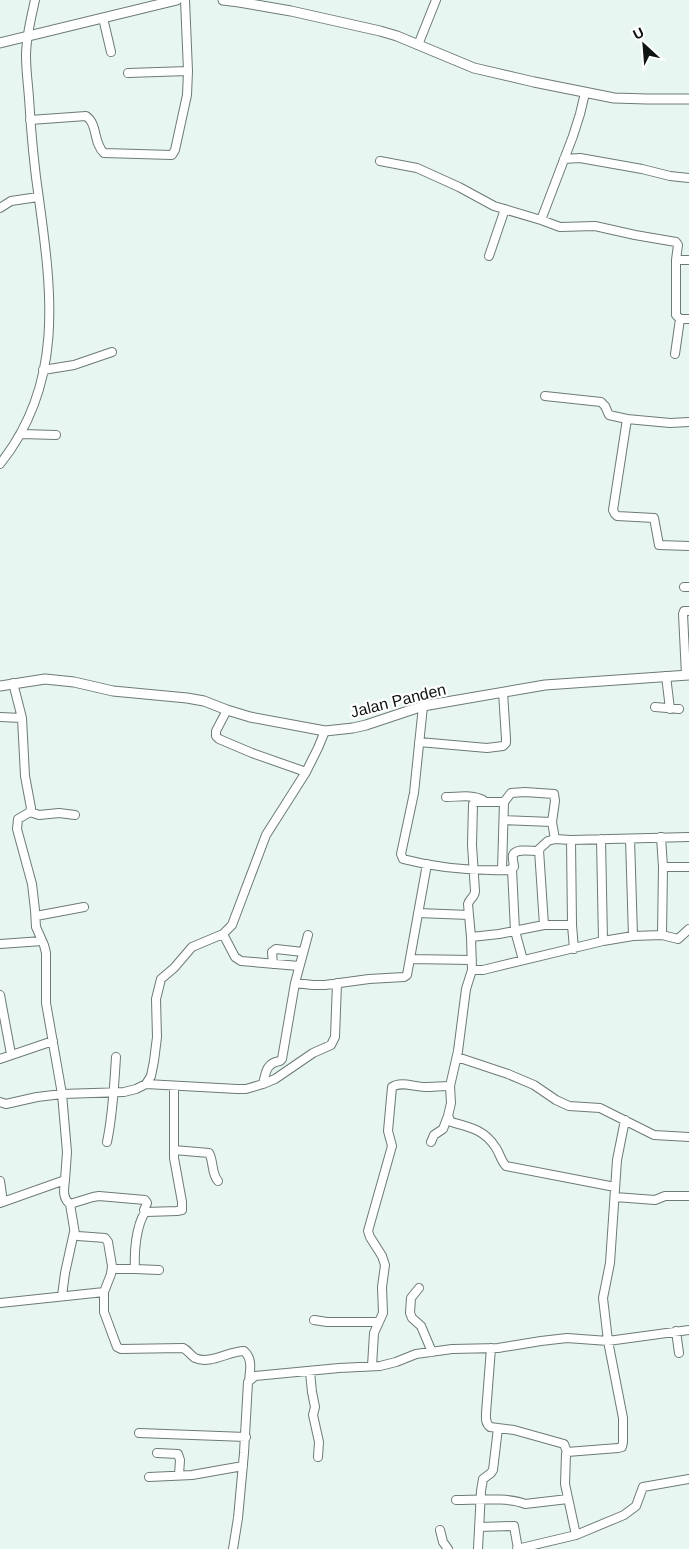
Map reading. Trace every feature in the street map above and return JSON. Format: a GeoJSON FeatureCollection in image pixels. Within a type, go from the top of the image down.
{"type":"FeatureCollection","features":[{"type":"Feature","properties":{"kind":"street"},"geometry":{"type":"LineString","coordinates":[[0,464],[22,434],[36,397],[43,370],[49,330],[50,304],[46,254],[30,120],[26,56],[27,37],[35,0]]}},
{"type":"Feature","properties":{"kind":"street"},"geometry":{"type":"LineString","coordinates":[[0,43],[177,0]]}},
{"type":"Feature","properties":{"kind":"street"},"geometry":{"type":"LineString","coordinates":[[30,120],[86,116],[92,122],[98,145],[104,153],[171,156],[175,150],[187,95],[185,0]]}},
{"type":"Feature","properties":{"kind":"street"},"geometry":{"type":"LineString","coordinates":[[223,0],[240,1],[363,27],[396,36],[474,68],[585,93],[614,98],[689,99]]}},
{"type":"Feature","properties":{"kind":"street"},"geometry":{"type":"LineString","coordinates":[[418,45],[436,0]]}},
{"type":"Feature","properties":{"kind":"street"},"geometry":{"type":"LineString","coordinates":[[103,18],[111,52]]}},
{"type":"Feature","properties":{"kind":"street"},"geometry":{"type":"LineString","coordinates":[[128,73],[188,72]]}},
{"type":"Feature","properties":{"kind":"street"},"geometry":{"type":"LineString","coordinates":[[542,220],[580,114],[585,93]]}},
{"type":"Feature","properties":{"kind":"street"},"geometry":{"type":"LineString","coordinates":[[564,159],[584,159],[689,178]]}},
{"type":"Feature","properties":{"kind":"street"},"geometry":{"type":"LineString","coordinates":[[380,161],[417,168],[459,187],[489,204],[542,220],[560,228],[595,226],[676,242],[678,244],[675,312],[677,318],[689,319]]}},
{"type":"Feature","properties":{"kind":"street"},"geometry":{"type":"LineString","coordinates":[[0,208],[11,201],[38,197]]}},
{"type":"Feature","properties":{"kind":"street"},"geometry":{"type":"LineString","coordinates":[[489,256],[505,209]]}},
{"type":"Feature","properties":{"kind":"street"},"geometry":{"type":"LineString","coordinates":[[676,260],[689,260]]}},
{"type":"Feature","properties":{"kind":"street"},"geometry":{"type":"LineString","coordinates":[[675,354],[680,319]]}},
{"type":"Feature","properties":{"kind":"street"},"geometry":{"type":"LineString","coordinates":[[43,370],[74,365],[112,352]]}},
{"type":"Feature","properties":{"kind":"street"},"geometry":{"type":"LineString","coordinates":[[545,396],[601,402],[605,406],[607,414],[627,419],[689,422]]}},
{"type":"Feature","properties":{"kind":"street"},"geometry":{"type":"LineString","coordinates":[[627,419],[614,513],[617,516],[654,517],[658,545],[689,546]]}},
{"type":"Feature","properties":{"kind":"street"},"geometry":{"type":"LineString","coordinates":[[22,434],[56,435]]}},
{"type":"Feature","properties":{"kind":"street"},"geometry":{"type":"LineString","coordinates":[[687,675],[683,614],[684,611],[689,611]]}},
{"type":"Feature","properties":{"kind":"street","name":"Jalan Panden"},"geometry":{"type":"LineString","coordinates":[[0,686],[45,679],[74,682],[113,691],[204,701],[250,717],[325,731],[366,726],[423,706],[544,685],[687,675]]}},
{"type":"Feature","properties":{"kind":"street"},"geometry":{"type":"LineString","coordinates":[[666,676],[670,709]]}},
{"type":"Feature","properties":{"kind":"street"},"geometry":{"type":"LineString","coordinates":[[13,683],[22,718],[25,776],[31,808],[30,812]]}},
{"type":"Feature","properties":{"kind":"street"},"geometry":{"type":"LineString","coordinates":[[420,742],[487,748],[503,746],[506,743],[506,739],[503,692]]}},
{"type":"Feature","properties":{"kind":"street"},"geometry":{"type":"LineString","coordinates":[[423,706],[414,793],[401,856],[404,860],[474,870],[512,869]]}},
{"type":"Feature","properties":{"kind":"street"},"geometry":{"type":"LineString","coordinates":[[655,707],[679,709]]}},
{"type":"Feature","properties":{"kind":"street"},"geometry":{"type":"LineString","coordinates":[[227,710],[216,731],[216,736],[219,739],[306,772]]}},
{"type":"Feature","properties":{"kind":"street"},"geometry":{"type":"LineString","coordinates":[[0,717],[22,718]]}},
{"type":"Feature","properties":{"kind":"street"},"geometry":{"type":"LineString","coordinates":[[146,1084],[151,1076],[154,1061],[157,1038],[156,998],[161,979],[174,968],[192,947],[224,934],[234,922],[258,855],[270,828],[306,772],[325,731]]}},
{"type":"Feature","properties":{"kind":"street"},"geometry":{"type":"LineString","coordinates":[[502,870],[504,802],[514,792],[553,794],[555,801],[552,822],[555,839]]}},
{"type":"Feature","properties":{"kind":"street"},"geometry":{"type":"LineString","coordinates":[[446,797],[478,797],[487,802]]}},
{"type":"Feature","properties":{"kind":"street"},"geometry":{"type":"LineString","coordinates":[[431,1142],[434,1135],[443,1129],[448,1116],[451,1103],[450,1086],[462,1027],[466,989],[472,970],[469,900],[475,894],[472,845],[473,804],[476,802],[504,802]]}},
{"type":"Feature","properties":{"kind":"street"},"geometry":{"type":"LineString","coordinates":[[30,812],[39,816],[59,813],[76,816]]}},
{"type":"Feature","properties":{"kind":"street"},"geometry":{"type":"LineString","coordinates":[[30,812],[18,819],[17,828],[32,884],[36,927],[46,953],[46,1003],[62,1094],[66,1152],[64,1196],[70,1204],[74,1232],[62,1296]]}},
{"type":"Feature","properties":{"kind":"street"},"geometry":{"type":"LineString","coordinates":[[504,820],[552,822]]}},
{"type":"Feature","properties":{"kind":"street"},"geometry":{"type":"LineString","coordinates":[[661,837],[663,866],[662,935]]}},
{"type":"Feature","properties":{"kind":"street"},"geometry":{"type":"LineString","coordinates":[[544,925],[539,850],[544,842],[555,839],[689,837]]}},
{"type":"Feature","properties":{"kind":"street"},"geometry":{"type":"LineString","coordinates":[[601,839],[603,941]]}},
{"type":"Feature","properties":{"kind":"street"},"geometry":{"type":"LineString","coordinates":[[630,839],[632,936]]}},
{"type":"Feature","properties":{"kind":"street"},"geometry":{"type":"LineString","coordinates":[[571,840],[574,949]]}},
{"type":"Feature","properties":{"kind":"street"},"geometry":{"type":"LineString","coordinates":[[523,960],[515,931],[513,856],[515,852],[539,850]]}},
{"type":"Feature","properties":{"kind":"street"},"geometry":{"type":"LineString","coordinates":[[295,983],[313,985],[404,977],[407,974],[427,864]]}},
{"type":"Feature","properties":{"kind":"street"},"geometry":{"type":"LineString","coordinates":[[663,866],[689,867]]}},
{"type":"Feature","properties":{"kind":"street"},"geometry":{"type":"LineString","coordinates":[[36,916],[84,907]]}},
{"type":"Feature","properties":{"kind":"street"},"geometry":{"type":"LineString","coordinates":[[418,913],[469,915]]}},
{"type":"Feature","properties":{"kind":"street"},"geometry":{"type":"LineString","coordinates":[[472,937],[544,925],[572,925]]}},
{"type":"Feature","properties":{"kind":"street"},"geometry":{"type":"LineString","coordinates":[[472,970],[483,970],[603,941],[632,936],[662,935],[678,939],[689,929]]}},
{"type":"Feature","properties":{"kind":"street"},"geometry":{"type":"LineString","coordinates":[[224,934],[238,960],[299,966]]}},
{"type":"Feature","properties":{"kind":"street"},"geometry":{"type":"LineString","coordinates":[[263,1084],[270,1065],[282,1059],[295,983],[308,935]]}},
{"type":"Feature","properties":{"kind":"street"},"geometry":{"type":"LineString","coordinates":[[0,944],[42,941]]}},
{"type":"Feature","properties":{"kind":"street"},"geometry":{"type":"LineString","coordinates":[[273,964],[272,952],[276,949],[303,952]]}},
{"type":"Feature","properties":{"kind":"street"},"geometry":{"type":"LineString","coordinates":[[410,959],[472,960]]}},
{"type":"Feature","properties":{"kind":"street"},"geometry":{"type":"LineString","coordinates":[[0,1102],[2,1104],[10,1104],[37,1097],[62,1094],[114,1093],[129,1091],[146,1084],[246,1089],[275,1080],[308,1056],[333,1043],[335,1037],[337,983]]}},
{"type":"Feature","properties":{"kind":"street"},"geometry":{"type":"LineString","coordinates":[[0,995],[11,1054]]}},
{"type":"Feature","properties":{"kind":"street"},"geometry":{"type":"LineString","coordinates":[[0,1059],[53,1041]]}},
{"type":"Feature","properties":{"kind":"street"},"geometry":{"type":"LineString","coordinates":[[457,1056],[508,1074],[569,1106],[594,1107],[654,1135],[689,1136]]}},
{"type":"Feature","properties":{"kind":"street"},"geometry":{"type":"LineString","coordinates":[[107,1142],[112,1119],[116,1058]]}},
{"type":"Feature","properties":{"kind":"street"},"geometry":{"type":"LineString","coordinates":[[372,1366],[374,1333],[383,1313],[382,1287],[384,1265],[382,1256],[368,1231],[392,1146],[388,1131],[392,1087],[398,1084],[421,1087],[450,1086]]}},
{"type":"Feature","properties":{"kind":"street"},"geometry":{"type":"LineString","coordinates":[[145,1212],[177,1211],[183,1208],[174,1150],[174,1086]]}},
{"type":"Feature","properties":{"kind":"street"},"geometry":{"type":"LineString","coordinates":[[448,1116],[451,1122],[476,1129],[490,1139],[498,1149],[506,1166],[616,1187]]}},
{"type":"Feature","properties":{"kind":"street"},"geometry":{"type":"LineString","coordinates":[[567,1452],[623,1446],[623,1418],[608,1341],[603,1298],[610,1263],[617,1160],[625,1120]]}},
{"type":"Feature","properties":{"kind":"street"},"geometry":{"type":"LineString","coordinates":[[174,1150],[209,1153],[212,1158],[214,1174],[218,1181]]}},
{"type":"Feature","properties":{"kind":"street"},"geometry":{"type":"LineString","coordinates":[[0,1181],[1,1202],[65,1180]]}},
{"type":"Feature","properties":{"kind":"street"},"geometry":{"type":"LineString","coordinates":[[70,1204],[96,1196],[143,1199],[147,1203],[140,1221],[135,1245],[135,1269]]}},
{"type":"Feature","properties":{"kind":"street"},"geometry":{"type":"LineString","coordinates":[[615,1196],[655,1200],[665,1196],[689,1196]]}},
{"type":"Feature","properties":{"kind":"street"},"geometry":{"type":"LineString","coordinates":[[74,1232],[78,1236],[107,1239],[112,1268],[104,1292],[103,1304],[105,1316],[119,1348],[183,1348],[193,1357],[202,1360],[244,1351],[250,1360],[246,1437],[233,1549]]}},
{"type":"Feature","properties":{"kind":"street"},"geometry":{"type":"LineString","coordinates":[[112,1268],[159,1270]]}},
{"type":"Feature","properties":{"kind":"street"},"geometry":{"type":"LineString","coordinates":[[419,1288],[411,1298],[410,1313],[420,1326],[432,1352]]}},
{"type":"Feature","properties":{"kind":"street"},"geometry":{"type":"LineString","coordinates":[[0,1303],[104,1292]]}},
{"type":"Feature","properties":{"kind":"street"},"geometry":{"type":"LineString","coordinates":[[314,1320],[327,1322],[380,1322]]}},
{"type":"Feature","properties":{"kind":"street"},"geometry":{"type":"LineString","coordinates":[[248,1382],[252,1377],[258,1375],[385,1365],[416,1354],[452,1349],[491,1348],[567,1338],[608,1341],[689,1330]]}},
{"type":"Feature","properties":{"kind":"street"},"geometry":{"type":"LineString","coordinates":[[676,1331],[679,1353]]}},
{"type":"Feature","properties":{"kind":"street"},"geometry":{"type":"LineString","coordinates":[[491,1348],[487,1424],[490,1427],[514,1430],[564,1444],[567,1452],[565,1455],[566,1484],[576,1535]]}},
{"type":"Feature","properties":{"kind":"street"},"geometry":{"type":"LineString","coordinates":[[310,1372],[315,1407],[313,1415],[319,1442],[318,1457]]}},
{"type":"Feature","properties":{"kind":"street"},"geometry":{"type":"LineString","coordinates":[[478,1549],[483,1479],[491,1474],[493,1470],[498,1428]]}},
{"type":"Feature","properties":{"kind":"street"},"geometry":{"type":"LineString","coordinates":[[139,1433],[246,1437]]}},
{"type":"Feature","properties":{"kind":"street"},"geometry":{"type":"LineString","coordinates":[[157,1452],[178,1454],[180,1460],[179,1475]]}},
{"type":"Feature","properties":{"kind":"street"},"geometry":{"type":"LineString","coordinates":[[149,1477],[198,1474],[243,1466]]}},
{"type":"Feature","properties":{"kind":"street"},"geometry":{"type":"LineString","coordinates":[[479,1527],[514,1526],[518,1549],[576,1535],[624,1515],[637,1504],[643,1487],[689,1479]]}},
{"type":"Feature","properties":{"kind":"street"},"geometry":{"type":"LineString","coordinates":[[456,1500],[519,1502],[526,1504],[568,1499]]}},
{"type":"Feature","properties":{"kind":"street"},"geometry":{"type":"LineString","coordinates":[[440,1530],[443,1542],[448,1549]]}}]}
